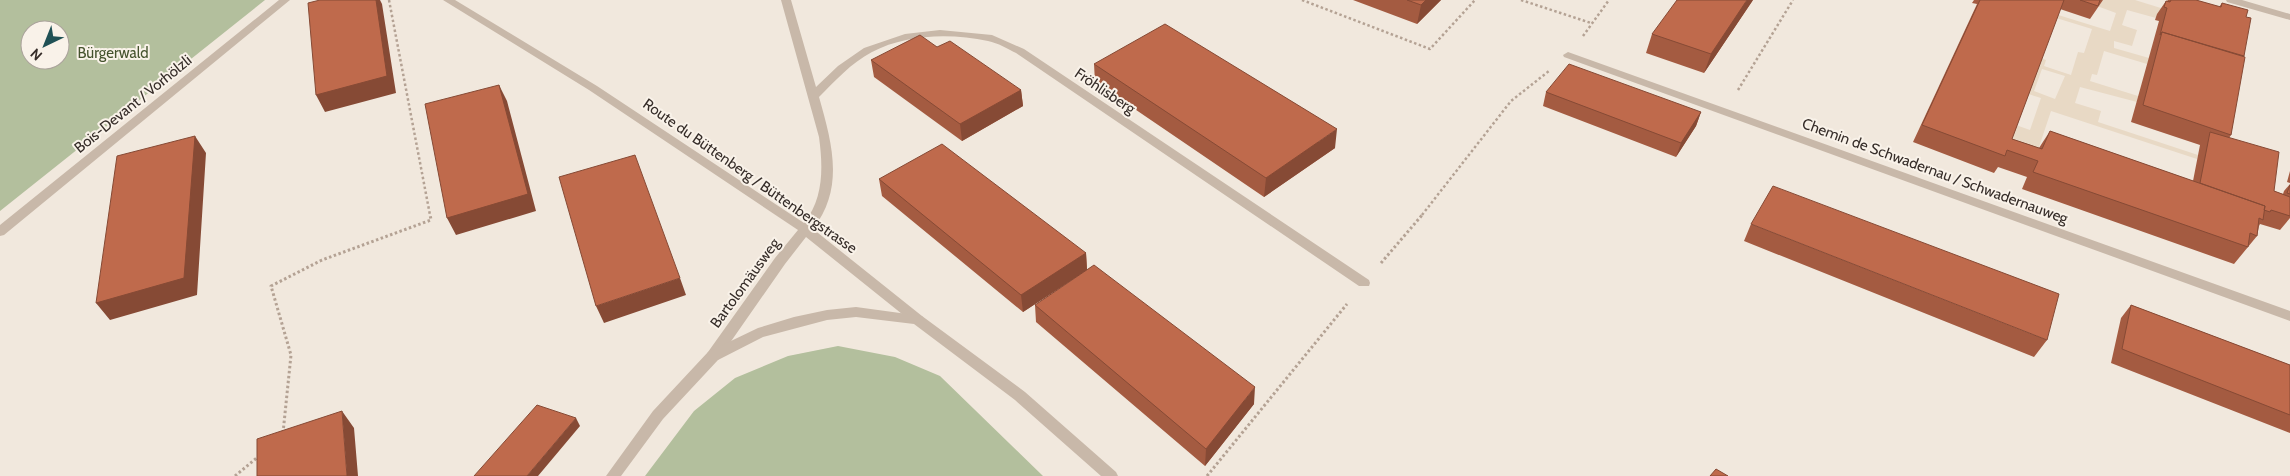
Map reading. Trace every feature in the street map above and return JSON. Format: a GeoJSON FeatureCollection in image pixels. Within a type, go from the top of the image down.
{"type":"FeatureCollection","features":[{"type":"Feature","properties":{"kind":"street","name":"Bois-Devant / Vorhölzli"},"geometry":{"type":"LineString","coordinates":[[0,232],[285,0]]}},
{"type":"Feature","properties":{"kind":"street","name":"Route du Büttenberg / Büttenbergstrasse"},"geometry":{"type":"LineString","coordinates":[[448,0],[593,88],[806,230],[917,319],[1020,396],[1112,476]]}},
{"type":"Feature","properties":{"kind":"street"},"geometry":{"type":"LineString","coordinates":[[786,0],[827,152],[826,194],[817,215],[806,230]]}},
{"type":"Feature","properties":{"kind":"street"},"geometry":{"type":"LineString","coordinates":[[2231,0],[2290,17]]}},
{"type":"Feature","properties":{"kind":"street","name":"Fröhlisberg"},"geometry":{"type":"LineString","coordinates":[[812,97],[842,68],[868,50],[905,37],[940,33],[992,38],[1020,51],[1364,283]]}},
{"type":"Feature","properties":{"kind":"street","name":"Chemin de Schwadernau / Schwadernauweg"},"geometry":{"type":"LineString","coordinates":[[1568,56],[2290,316]]}},
{"type":"Feature","properties":{"kind":"street","name":"Bartolomäusweg"},"geometry":{"type":"LineString","coordinates":[[613,476],[658,415],[713,356],[780,261],[806,230]]}},
{"type":"Feature","properties":{"kind":"street","name":"Bartolomäusweg"},"geometry":{"type":"LineString","coordinates":[[713,356],[758,333],[794,322],[827,315],[856,312],[917,319]]}},
{"type":"Feature","properties":{"kind":"path"},"geometry":{"type":"LineString","coordinates":[[283,436],[292,354],[271,286],[322,260],[431,220],[388,0]]}},
{"type":"Feature","properties":{"kind":"path"},"geometry":{"type":"LineString","coordinates":[[1302,0],[1430,49],[1474,0]]}},
{"type":"Feature","properties":{"kind":"path"},"geometry":{"type":"LineString","coordinates":[[1521,0],[1591,23]]}},
{"type":"Feature","properties":{"kind":"path"},"geometry":{"type":"LineString","coordinates":[[1207,476],[1364,283],[1443,191],[1511,101],[1568,56],[1609,0]]}},
{"type":"Feature","properties":{"kind":"path"},"geometry":{"type":"LineString","coordinates":[[1724,112],[1793,0]]}},
{"type":"Feature","properties":{"kind":"path"},"geometry":{"type":"LineString","coordinates":[[235,476],[262,453]]}},
{"type":"Feature","properties":{"kind":"green space","name":"Bürgerwald"},"geometry":{"type":"Polygon","coordinates":[[[0,0],[265,0],[0,211],[0,0]]]}},
{"type":"Feature","properties":{"kind":"green space"},"geometry":{"type":"Polygon","coordinates":[[[838,346],[895,357],[940,376],[1043,476],[645,476],[694,411],[735,378],[788,356],[838,346]]]}},
{"type":"Feature","properties":{"kind":"shaded area"},"geometry":{"type":"Polygon","coordinates":[[[2100,0],[2135,0],[2164,9],[2156,18],[2127,10],[2122,25],[2137,30],[2132,46],[2114,41],[2114,48],[2149,58],[2147,64],[2104,51],[2097,75],[2092,74],[2090,81],[2138,96],[2137,102],[2080,87],[2075,103],[2101,111],[2098,122],[2198,155],[2197,159],[2051,111],[2038,150],[2005,145],[2013,124],[2030,130],[2041,98],[2025,93],[2038,57],[2046,60],[2044,66],[2071,75],[2078,52],[2084,53],[2092,29],[2053,17],[2055,14],[2110,31],[2116,13],[2097,6],[2100,0]],[[2042,69],[2034,91],[2055,99],[2065,76],[2042,69]]]}},
{"type":"Feature","properties":{"kind":"building"},"geometry":{"type":"Polygon","coordinates":[[[320,0],[376,0],[387,76],[316,95],[308,3],[320,0]]]}},
{"type":"Feature","properties":{"kind":"building"},"geometry":{"type":"Polygon","coordinates":[[[1407,0],[1426,0],[1421,5],[1407,0]]]}},
{"type":"Feature","properties":{"kind":"building"},"geometry":{"type":"Polygon","coordinates":[[[1677,0],[1747,0],[1711,54],[1652,34],[1677,0]]]}},
{"type":"Feature","properties":{"kind":"building"},"geometry":{"type":"Polygon","coordinates":[[[1980,0],[2064,0],[2012,139],[2042,149],[2050,131],[2265,206],[2263,220],[2259,218],[2257,236],[2250,233],[2248,247],[2033,172],[2038,161],[2007,150],[2005,156],[1922,125],[1980,0]]]}},
{"type":"Feature","properties":{"kind":"building"},"geometry":{"type":"Polygon","coordinates":[[[2080,0],[2100,0],[2098,6],[2080,0]]]}},
{"type":"Feature","properties":{"kind":"building"},"geometry":{"type":"Polygon","coordinates":[[[2171,0],[2196,0],[2221,7],[2222,3],[2248,10],[2246,17],[2251,18],[2244,56],[2162,32],[2160,35],[2167,8],[2164,7],[2166,1],[2170,2],[2171,0]]]}},
{"type":"Feature","properties":{"kind":"building"},"geometry":{"type":"Polygon","coordinates":[[[1165,24],[1337,129],[1266,178],[1094,64],[1165,24]]]}},
{"type":"Feature","properties":{"kind":"building"},"geometry":{"type":"Polygon","coordinates":[[[2162,32],[2245,57],[2231,135],[2143,105],[2162,32]]]}},
{"type":"Feature","properties":{"kind":"building"},"geometry":{"type":"Polygon","coordinates":[[[920,35],[937,47],[950,41],[1021,90],[960,124],[871,60],[920,35]]]}},
{"type":"Feature","properties":{"kind":"building"},"geometry":{"type":"Polygon","coordinates":[[[1569,64],[1701,112],[1681,143],[1546,92],[1569,64]]]}},
{"type":"Feature","properties":{"kind":"building"},"geometry":{"type":"Polygon","coordinates":[[[499,85],[528,194],[447,218],[425,104],[499,85]]]}},
{"type":"Feature","properties":{"kind":"building"},"geometry":{"type":"Polygon","coordinates":[[[2210,132],[2279,152],[2274,191],[2290,197],[2290,216],[2271,210],[2270,212],[2264,210],[2265,206],[2200,183],[2210,132]]]}},
{"type":"Feature","properties":{"kind":"building"},"geometry":{"type":"Polygon","coordinates":[[[195,136],[184,278],[96,303],[117,156],[195,136]]]}},
{"type":"Feature","properties":{"kind":"building"},"geometry":{"type":"Polygon","coordinates":[[[942,144],[1086,253],[1021,295],[879,179],[942,144]]]}},
{"type":"Feature","properties":{"kind":"building"},"geometry":{"type":"Polygon","coordinates":[[[635,155],[680,278],[596,306],[559,177],[635,155]]]}},
{"type":"Feature","properties":{"kind":"building"},"geometry":{"type":"Polygon","coordinates":[[[1773,186],[2059,294],[2047,340],[1751,224],[1773,186]]]}},
{"type":"Feature","properties":{"kind":"building"},"geometry":{"type":"Polygon","coordinates":[[[1094,265],[1255,387],[1206,449],[1035,305],[1094,265]]]}},
{"type":"Feature","properties":{"kind":"building"},"geometry":{"type":"Polygon","coordinates":[[[2131,305],[2290,365],[2290,415],[2122,349],[2131,305]]]}},
{"type":"Feature","properties":{"kind":"building"},"geometry":{"type":"Polygon","coordinates":[[[537,405],[576,418],[527,476],[474,476],[537,405]]]}},
{"type":"Feature","properties":{"kind":"building"},"geometry":{"type":"Polygon","coordinates":[[[342,411],[347,476],[257,476],[257,439],[342,411]]]}},
{"type":"Feature","properties":{"kind":"building"},"geometry":{"type":"Polygon","coordinates":[[[1716,469],[1728,476],[1710,476],[1716,469]]]}}]}
